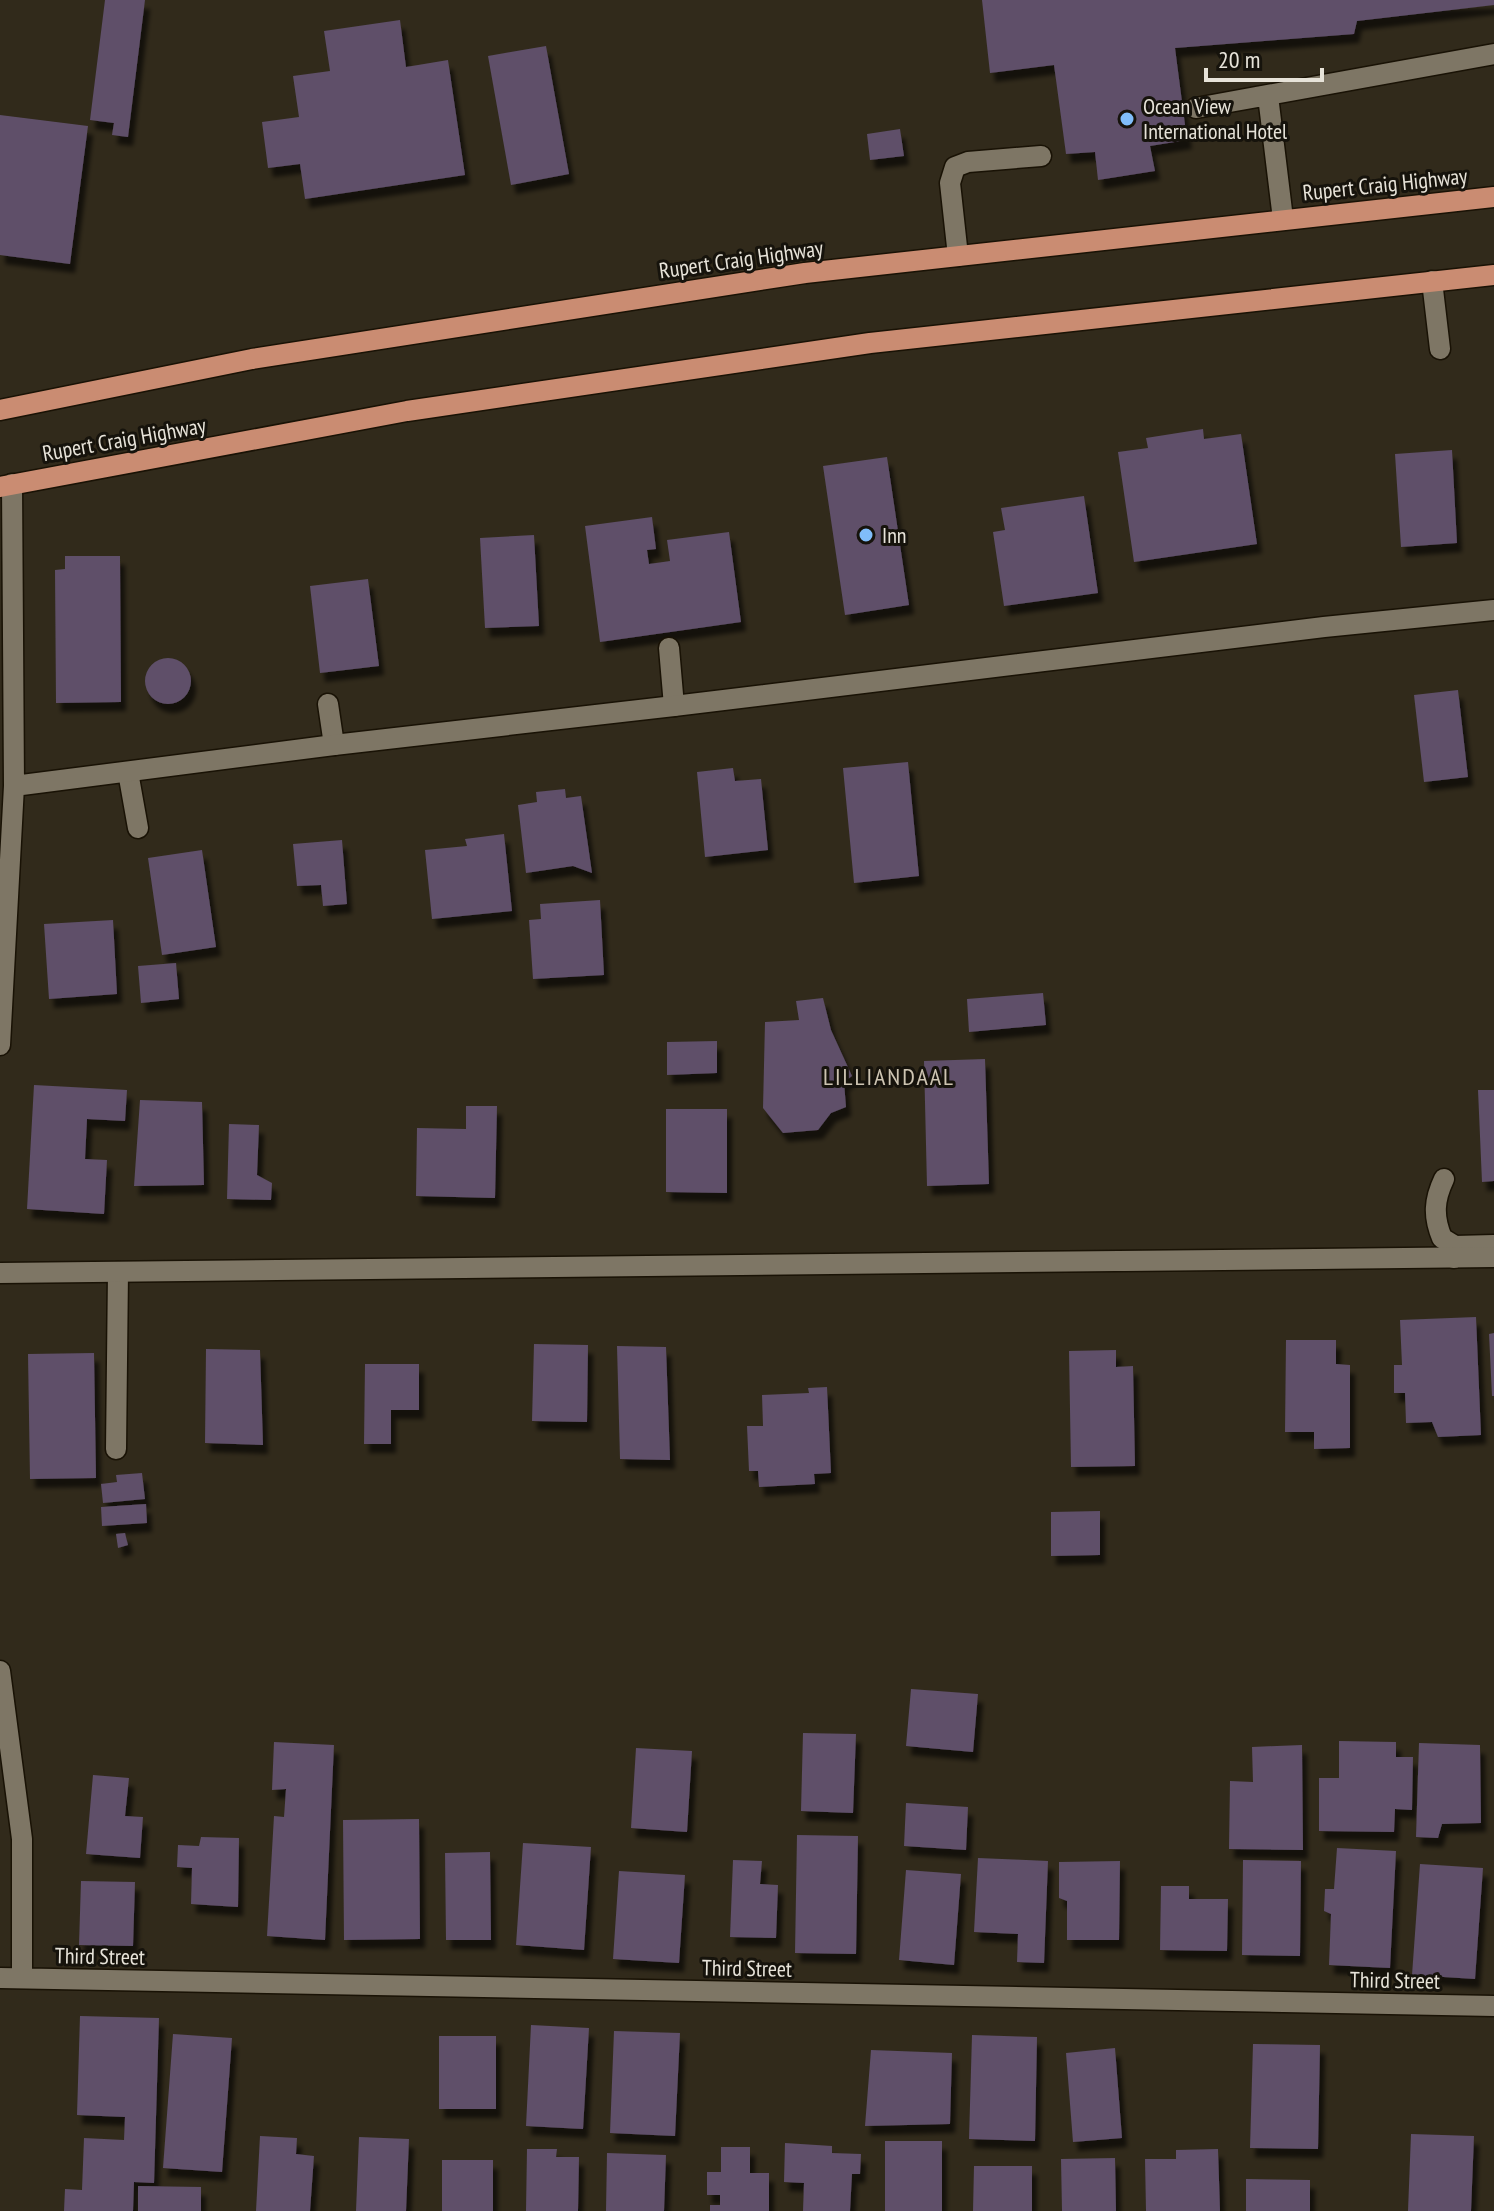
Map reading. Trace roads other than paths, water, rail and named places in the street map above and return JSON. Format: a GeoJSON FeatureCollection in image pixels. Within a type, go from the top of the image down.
{"type":"FeatureCollection","features":[{"type":"Feature","properties":{"kind":"main road","name":"Rupert Craig Highway"},"geometry":{"type":"LineString","coordinates":[[0,410],[252,359],[805,273],[1494,197]]}},
{"type":"Feature","properties":{"kind":"main road","name":"Rupert Craig Highway"},"geometry":{"type":"LineString","coordinates":[[6,485],[407,411],[870,343],[1494,275]]}},
{"type":"Feature","properties":{"kind":"street"},"geometry":{"type":"LineString","coordinates":[[1196,108],[1494,54]]}},
{"type":"Feature","properties":{"kind":"street"},"geometry":{"type":"LineString","coordinates":[[1268,96],[1283,219]]}},
{"type":"Feature","properties":{"kind":"street"},"geometry":{"type":"LineString","coordinates":[[958,256],[950,183],[955,167],[968,162],[1041,156]]}},
{"type":"Feature","properties":{"kind":"street"},"geometry":{"type":"LineString","coordinates":[[1432,281],[1440,349]]}},
{"type":"Feature","properties":{"kind":"street"},"geometry":{"type":"LineString","coordinates":[[0,1045],[14,786],[6,485]]}},
{"type":"Feature","properties":{"kind":"street"},"geometry":{"type":"LineString","coordinates":[[14,786],[1324,627],[1494,610]]}},
{"type":"Feature","properties":{"kind":"street"},"geometry":{"type":"LineString","coordinates":[[669,648],[674,706]]}},
{"type":"Feature","properties":{"kind":"street"},"geometry":{"type":"LineString","coordinates":[[328,704],[334,745]]}},
{"type":"Feature","properties":{"kind":"street"},"geometry":{"type":"LineString","coordinates":[[128,772],[138,828]]}},
{"type":"Feature","properties":{"kind":"street"},"geometry":{"type":"LineString","coordinates":[[1444,1179],[1436,1194],[1437,1226],[1442,1238],[1455,1252]]}},
{"type":"Feature","properties":{"kind":"street"},"geometry":{"type":"LineString","coordinates":[[1455,1252],[1494,1245]]}},
{"type":"Feature","properties":{"kind":"street"},"geometry":{"type":"LineString","coordinates":[[0,1273],[1455,1252],[1494,1257]]}},
{"type":"Feature","properties":{"kind":"street"},"geometry":{"type":"LineString","coordinates":[[116,1449],[118,1272]]}},
{"type":"Feature","properties":{"kind":"street"},"geometry":{"type":"LineString","coordinates":[[0,1671],[22,1839],[22,1978]]}},
{"type":"Feature","properties":{"kind":"street","name":"Third Street"},"geometry":{"type":"LineString","coordinates":[[0,1978],[1494,2006]]}},
{"type":"Feature","properties":{"kind":"place","name":"Ocean View International Hotel"},"geometry":{"type":"Point","coordinates":[1127,119]}},
{"type":"Feature","properties":{"kind":"place","name":"Inn"},"geometry":{"type":"Point","coordinates":[866,535]}},
{"type":"Feature","properties":{"kind":"district","name":"LILLIANDAAL"},"geometry":{"type":"Point","coordinates":[889,1077]}}]}
